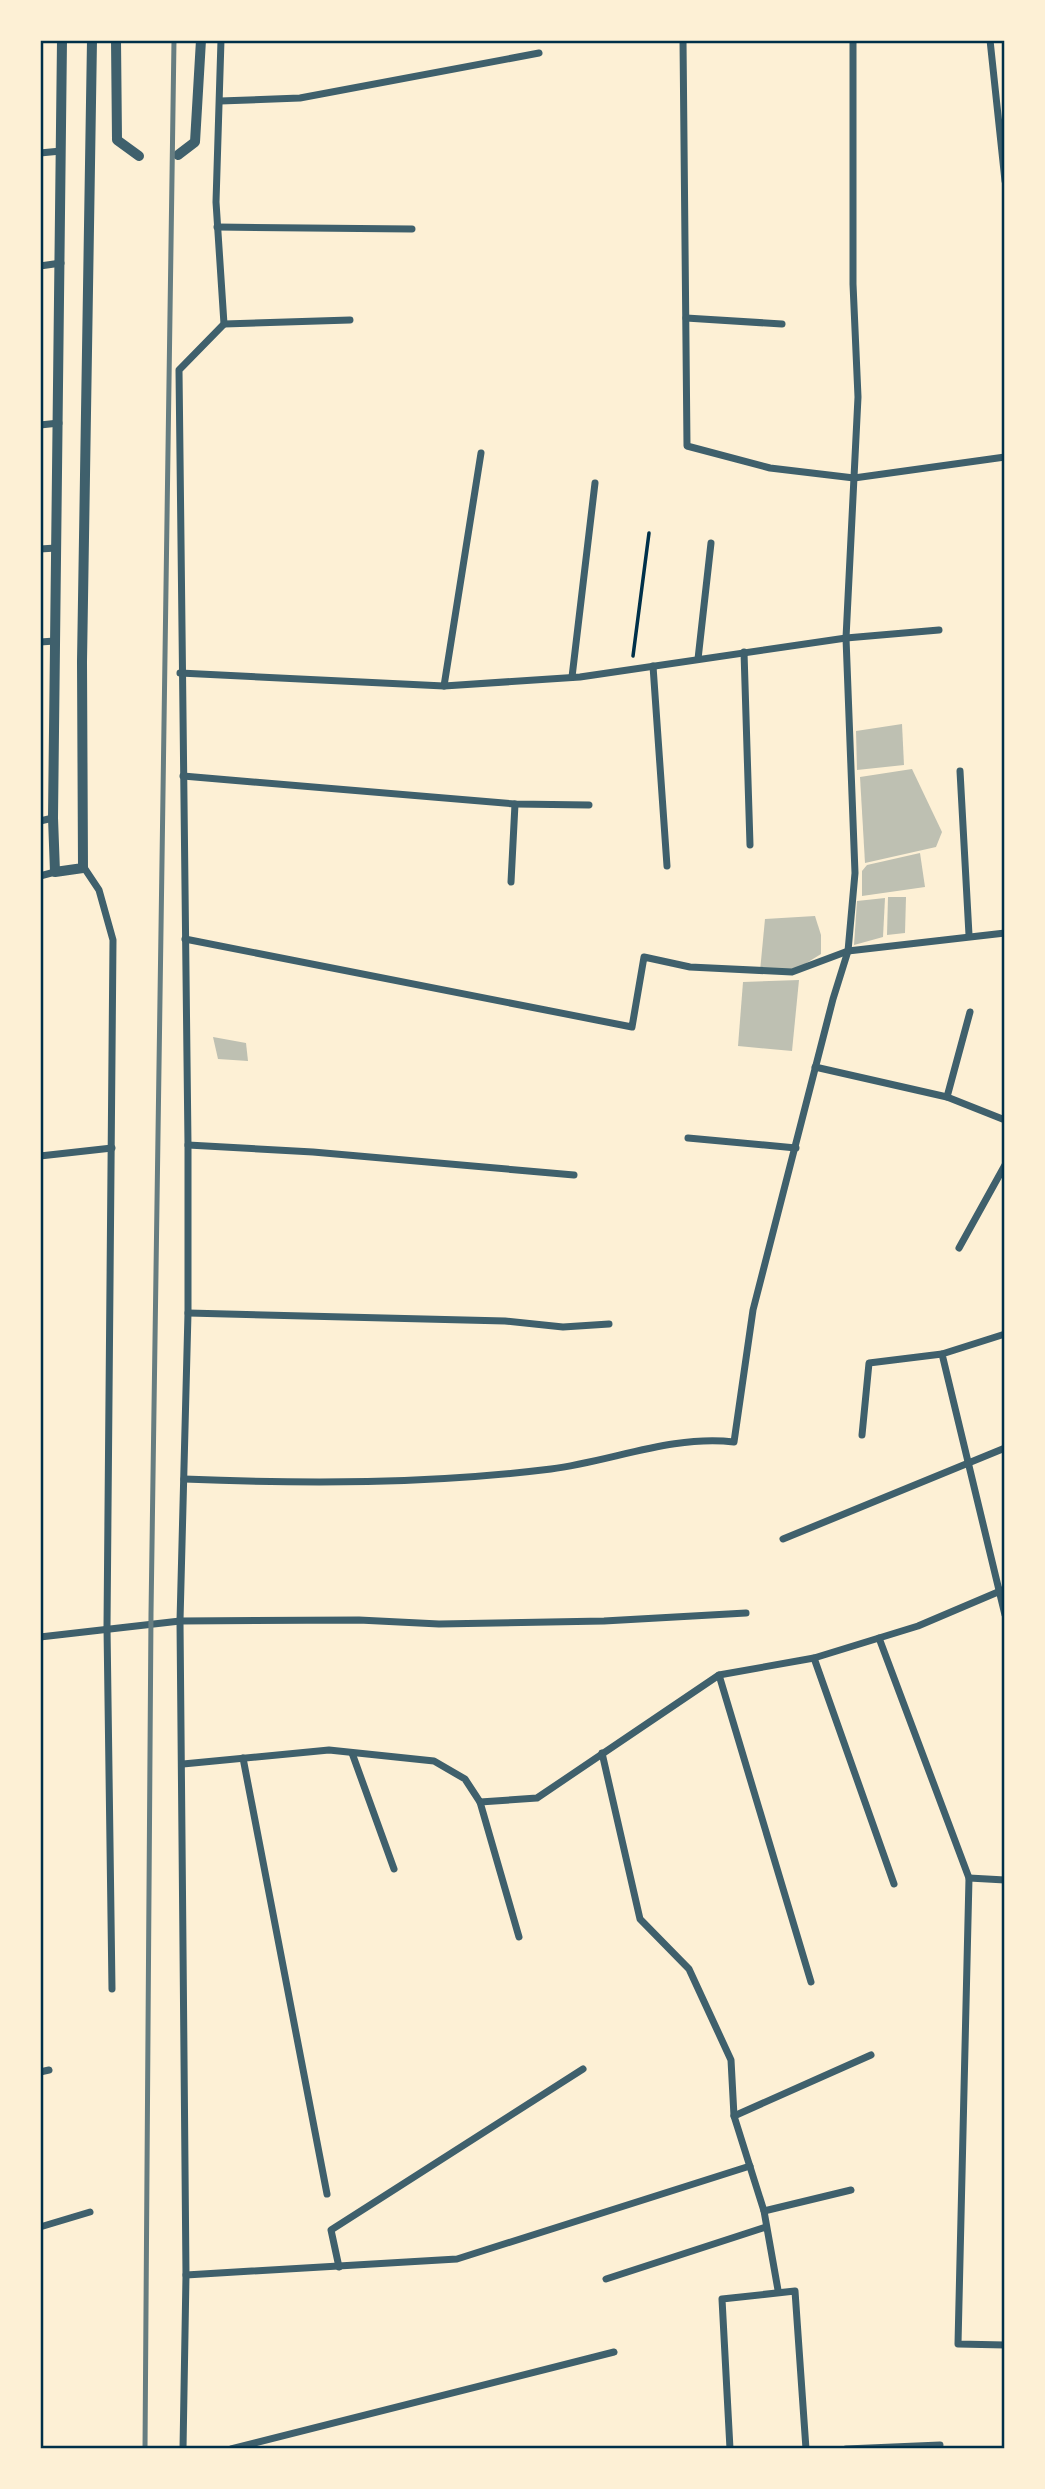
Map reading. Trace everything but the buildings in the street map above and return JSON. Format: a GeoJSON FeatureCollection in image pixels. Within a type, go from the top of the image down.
{"type":"FeatureCollection","features":[{"type":"Feature","properties":{"kind":"street"},"geometry":{"type":"LineString","coordinates":[[55,872],[53,818],[60,423],[62,40]]}},
{"type":"Feature","properties":{"kind":"street"},"geometry":{"type":"LineString","coordinates":[[92,40],[82,662],[83,866],[100,890],[113,940],[107,1627],[112,1989]]}},
{"type":"Feature","properties":{"kind":"street"},"geometry":{"type":"LineString","coordinates":[[116,40],[117,140],[133,155],[139,156]]}},
{"type":"Feature","properties":{"kind":"street"},"geometry":{"type":"LineString","coordinates":[[178,155],[195,142],[201,40]]}},
{"type":"Feature","properties":{"kind":"street"},"geometry":{"type":"LineString","coordinates":[[221,40],[217,227],[224,324]]}},
{"type":"Feature","properties":{"kind":"street"},"geometry":{"type":"LineString","coordinates":[[683,40],[687,446],[769,468],[854,478],[1005,457]]}},
{"type":"Feature","properties":{"kind":"street"},"geometry":{"type":"LineString","coordinates":[[184,1479],[379,1484],[461,1479],[555,1469],[640,1449],[706,1439],[734,1442],[753,1310],[815,1067],[848,951],[855,873],[846,638],[858,397],[852,186],[853,40]]}},
{"type":"Feature","properties":{"kind":"street"},"geometry":{"type":"LineString","coordinates":[[990,40],[1005,181]]}},
{"type":"Feature","properties":{"kind":"street"},"geometry":{"type":"LineString","coordinates":[[220,101],[300,98],[539,53]]}},
{"type":"Feature","properties":{"kind":"street"},"geometry":{"type":"LineString","coordinates":[[40,153],[61,151]]}},
{"type":"Feature","properties":{"kind":"street"},"geometry":{"type":"LineString","coordinates":[[217,227],[412,229]]}},
{"type":"Feature","properties":{"kind":"street"},"geometry":{"type":"LineString","coordinates":[[40,266],[61,263]]}},
{"type":"Feature","properties":{"kind":"street"},"geometry":{"type":"LineString","coordinates":[[685,318],[782,324]]}},
{"type":"Feature","properties":{"kind":"street"},"geometry":{"type":"LineString","coordinates":[[183,2449],[186,2275],[180,1620],[188,1313],[188,1145],[180,673],[179,370],[224,324],[349,320]]}},
{"type":"Feature","properties":{"kind":"street"},"geometry":{"type":"LineString","coordinates":[[40,425],[60,423]]}},
{"type":"Feature","properties":{"kind":"street"},"geometry":{"type":"LineString","coordinates":[[444,686],[481,453]]}},
{"type":"Feature","properties":{"kind":"street"},"geometry":{"type":"LineString","coordinates":[[572,677],[595,483]]}},
{"type":"Feature","properties":{"kind":"street"},"geometry":{"type":"LineString","coordinates":[[698,659],[711,543]]}},
{"type":"Feature","properties":{"kind":"street"},"geometry":{"type":"LineString","coordinates":[[40,549],[56,548]]}},
{"type":"Feature","properties":{"kind":"street"},"geometry":{"type":"LineString","coordinates":[[180,673],[444,686],[572,677],[846,638],[939,630]]}},
{"type":"Feature","properties":{"kind":"street"},"geometry":{"type":"LineString","coordinates":[[40,642],[55,640]]}},
{"type":"Feature","properties":{"kind":"street"},"geometry":{"type":"LineString","coordinates":[[744,652],[750,845]]}},
{"type":"Feature","properties":{"kind":"street"},"geometry":{"type":"LineString","coordinates":[[653,666],[667,866]]}},
{"type":"Feature","properties":{"kind":"street"},"geometry":{"type":"LineString","coordinates":[[960,771],[969,935]]}},
{"type":"Feature","properties":{"kind":"street"},"geometry":{"type":"LineString","coordinates":[[183,776],[515,804],[589,805]]}},
{"type":"Feature","properties":{"kind":"street"},"geometry":{"type":"LineString","coordinates":[[512,881],[515,804]]}},
{"type":"Feature","properties":{"kind":"street"},"geometry":{"type":"LineString","coordinates":[[40,821],[53,818]]}},
{"type":"Feature","properties":{"kind":"street"},"geometry":{"type":"LineString","coordinates":[[40,876],[83,866]]}},
{"type":"Feature","properties":{"kind":"street"},"geometry":{"type":"LineString","coordinates":[[185,939],[632,1027],[644,957],[690,967],[792,972],[848,951],[969,935],[1005,933]]}},
{"type":"Feature","properties":{"kind":"street"},"geometry":{"type":"LineString","coordinates":[[947,1097],[970,1012]]}},
{"type":"Feature","properties":{"kind":"street"},"geometry":{"type":"LineString","coordinates":[[815,1067],[947,1097],[1005,1120]]}},
{"type":"Feature","properties":{"kind":"street"},"geometry":{"type":"LineString","coordinates":[[688,1138],[796,1148]]}},
{"type":"Feature","properties":{"kind":"street"},"geometry":{"type":"LineString","coordinates":[[188,1145],[313,1152],[574,1175]]}},
{"type":"Feature","properties":{"kind":"street"},"geometry":{"type":"LineString","coordinates":[[40,1156],[112,1148]]}},
{"type":"Feature","properties":{"kind":"street"},"geometry":{"type":"LineString","coordinates":[[959,1248],[1005,1165]]}},
{"type":"Feature","properties":{"kind":"street"},"geometry":{"type":"LineString","coordinates":[[188,1313],[505,1321],[563,1327],[609,1324]]}},
{"type":"Feature","properties":{"kind":"street"},"geometry":{"type":"LineString","coordinates":[[862,1435],[869,1363],[942,1354],[1005,1334]]}},
{"type":"Feature","properties":{"kind":"street"},"geometry":{"type":"LineString","coordinates":[[942,1354],[1002,1591],[1005,1615]]}},
{"type":"Feature","properties":{"kind":"street"},"geometry":{"type":"LineString","coordinates":[[783,1539],[1005,1448]]}},
{"type":"Feature","properties":{"kind":"street"},"geometry":{"type":"LineString","coordinates":[[480,1802],[537,1798],[719,1675],[814,1658],[918,1626],[1002,1591]]}},
{"type":"Feature","properties":{"kind":"street"},"geometry":{"type":"LineString","coordinates":[[40,1637],[180,1620],[359,1620],[439,1624],[604,1621],[746,1612]]}},
{"type":"Feature","properties":{"kind":"street"},"geometry":{"type":"LineString","coordinates":[[878,1638],[969,1878],[958,2344],[1005,2346]]}},
{"type":"Feature","properties":{"kind":"street"},"geometry":{"type":"LineString","coordinates":[[814,1658],[894,1884]]}},
{"type":"Feature","properties":{"kind":"street"},"geometry":{"type":"LineString","coordinates":[[719,1675],[811,1982]]}},
{"type":"Feature","properties":{"kind":"street"},"geometry":{"type":"LineString","coordinates":[[183,1765],[329,1750],[434,1761],[464,1779],[480,1802],[519,1937]]}},
{"type":"Feature","properties":{"kind":"street"},"geometry":{"type":"LineString","coordinates":[[352,1753],[394,1869]]}},
{"type":"Feature","properties":{"kind":"street"},"geometry":{"type":"LineString","coordinates":[[602,1753],[640,1919],[689,1969],[731,2060],[734,2116],[764,2211],[778,2290]]}},
{"type":"Feature","properties":{"kind":"street"},"geometry":{"type":"LineString","coordinates":[[243,1758],[327,2194]]}},
{"type":"Feature","properties":{"kind":"street"},"geometry":{"type":"LineString","coordinates":[[969,1878],[1005,1880]]}},
{"type":"Feature","properties":{"kind":"street"},"geometry":{"type":"LineString","coordinates":[[734,2116],[871,2055]]}},
{"type":"Feature","properties":{"kind":"street"},"geometry":{"type":"LineString","coordinates":[[339,2267],[331,2230],[583,2069]]}},
{"type":"Feature","properties":{"kind":"street"},"geometry":{"type":"LineString","coordinates":[[40,2072],[49,2070]]}},
{"type":"Feature","properties":{"kind":"street"},"geometry":{"type":"LineString","coordinates":[[186,2275],[457,2259],[750,2166]]}},
{"type":"Feature","properties":{"kind":"street"},"geometry":{"type":"LineString","coordinates":[[764,2211],[851,2190]]}},
{"type":"Feature","properties":{"kind":"street"},"geometry":{"type":"LineString","coordinates":[[40,2227],[90,2212]]}},
{"type":"Feature","properties":{"kind":"street"},"geometry":{"type":"LineString","coordinates":[[606,2278],[766,2227]]}},
{"type":"Feature","properties":{"kind":"street"},"geometry":{"type":"LineString","coordinates":[[730,2449],[722,2299],[778,2290],[795,2291],[806,2449]]}},
{"type":"Feature","properties":{"kind":"street"},"geometry":{"type":"LineString","coordinates":[[231,2449],[614,2352]]}},
{"type":"Feature","properties":{"kind":"street"},"geometry":{"type":"LineString","coordinates":[[846,2449],[940,2445]]}},
{"type":"Feature","properties":{"kind":"path"},"geometry":{"type":"LineString","coordinates":[[631,669],[649,533]]}},
{"type":"Feature","properties":{"kind":"railway"},"geometry":{"type":"LineString","coordinates":[[145,2449],[151,1614],[174,40]]}}]}
